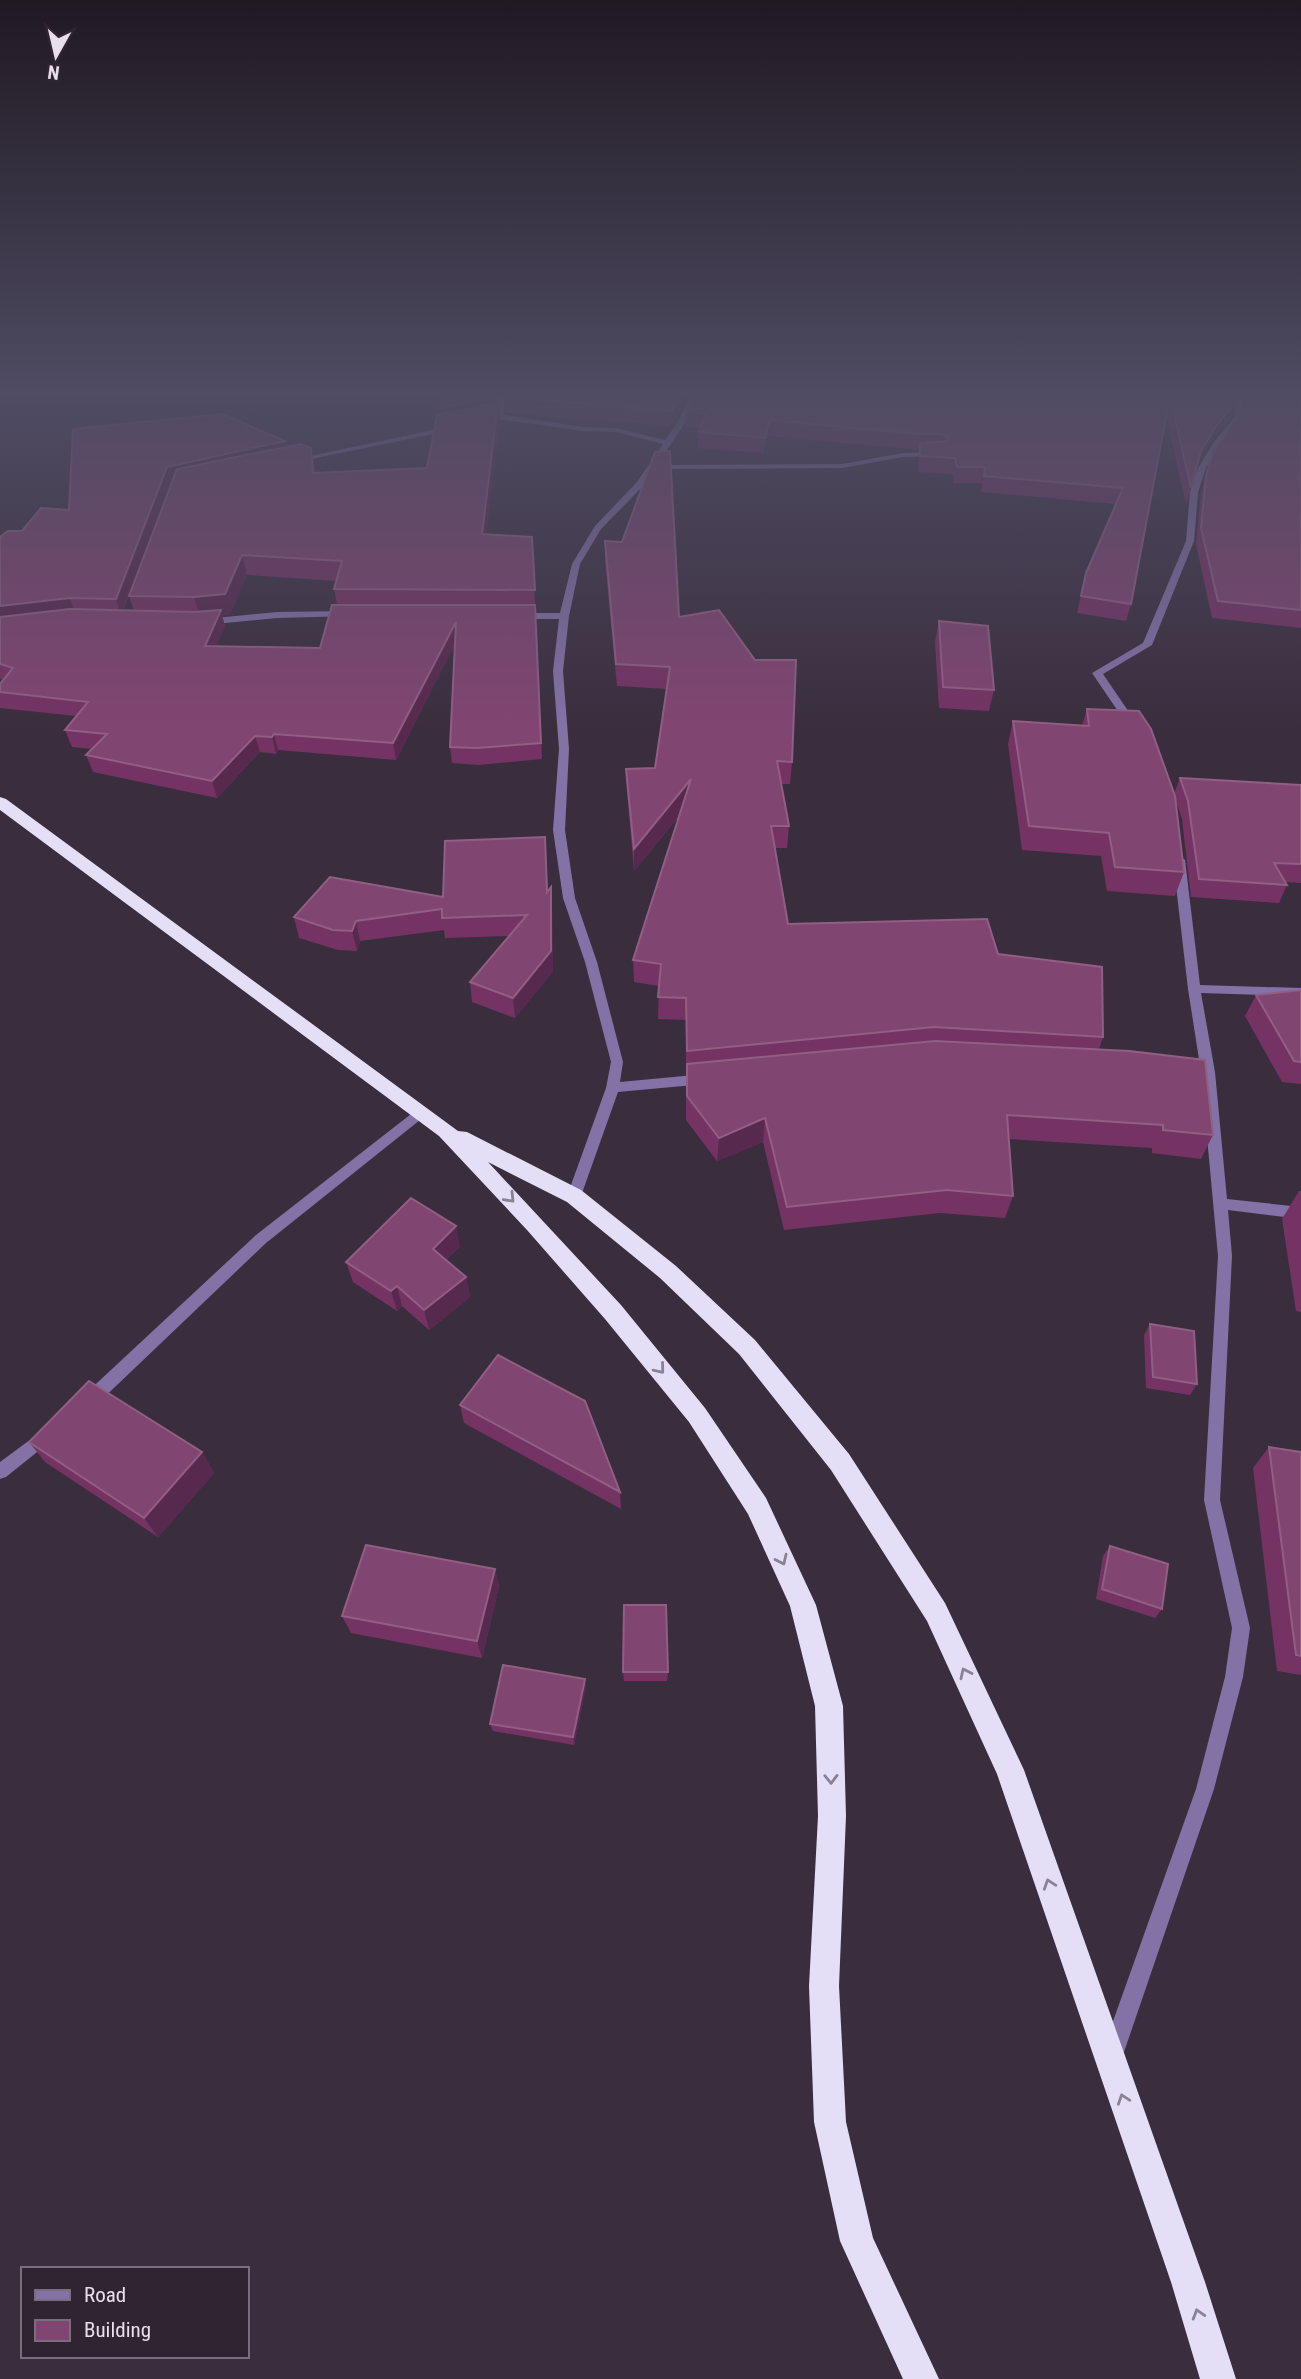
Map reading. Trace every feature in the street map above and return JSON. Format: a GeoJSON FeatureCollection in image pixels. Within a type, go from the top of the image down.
{"type":"FeatureCollection","features":[{"type":"Feature","properties":{"kind":"highway"},"geometry":{"type":"LineString","coordinates":[[0,802],[446,1131],[574,1196],[668,1272],[747,1347],[840,1462],[936,1612],[1010,1770],[1188,2282],[1218,2379]]}},
{"type":"Feature","properties":{"kind":"highway"},"geometry":{"type":"LineString","coordinates":[[446,1131],[552,1243],[697,1415],[757,1506],[803,1605],[829,1706],[832,1816],[824,1986],[830,2122],[857,2241],[921,2379]]}},
{"type":"Feature","properties":{"kind":"street"},"geometry":{"type":"LineString","coordinates":[[574,1196],[613,1088],[617,1062],[591,962],[569,898],[559,830],[564,749],[558,671],[564,616],[576,564],[598,528],[619,506]]}},
{"type":"Feature","properties":{"kind":"street"},"geometry":{"type":"LineString","coordinates":[[1138,733],[1097,673],[1147,645],[1190,541],[1193,506]]}},
{"type":"Feature","properties":{"kind":"street"},"geometry":{"type":"LineString","coordinates":[[188,622],[277,615],[365,614]]}},
{"type":"Feature","properties":{"kind":"street"},"geometry":{"type":"LineString","coordinates":[[510,616],[564,616]]}},
{"type":"Feature","properties":{"kind":"street"},"geometry":{"type":"LineString","coordinates":[[1110,2060],[1205,1789],[1234,1677],[1241,1628],[1212,1500],[1225,1256],[1201,1071],[1177,846]]}},
{"type":"Feature","properties":{"kind":"street"},"geometry":{"type":"LineString","coordinates":[[1194,989],[1301,992]]}},
{"type":"Feature","properties":{"kind":"street"},"geometry":{"type":"LineString","coordinates":[[613,1088],[723,1077]]}},
{"type":"Feature","properties":{"kind":"street"},"geometry":{"type":"LineString","coordinates":[[79,1409],[110,1384],[261,1239],[420,1112]]}},
{"type":"Feature","properties":{"kind":"street"},"geometry":{"type":"LineString","coordinates":[[1220,1204],[1301,1213]]}},
{"type":"Feature","properties":{"kind":"street"},"geometry":{"type":"LineString","coordinates":[[0,1472],[58,1426]]}},
{"type":"Feature","properties":{"kind":"building"},"geometry":{"type":"Polygon","coordinates":[[[69,506],[152,506],[116,599],[70,598],[0,606],[0,537],[8,531],[22,531],[41,508],[69,510],[69,506]]]}},
{"type":"Feature","properties":{"kind":"building"},"geometry":{"type":"Polygon","coordinates":[[[163,506],[485,506],[482,534],[532,537],[535,590],[334,589],[342,561],[242,555],[225,594],[194,597],[129,596],[163,506]]]}},
{"type":"Feature","properties":{"kind":"building"},"geometry":{"type":"Polygon","coordinates":[[[635,506],[673,506],[679,617],[719,610],[755,660],[796,660],[792,762],[777,761],[789,826],[771,826],[788,924],[987,919],[998,954],[1102,967],[1103,1037],[934,1027],[687,1051],[686,998],[658,997],[661,964],[633,960],[691,779],[634,849],[626,769],[655,768],[670,667],[616,664],[605,541],[622,542],[635,506]]]}},
{"type":"Feature","properties":{"kind":"building"},"geometry":{"type":"Polygon","coordinates":[[[1115,506],[1149,506],[1131,604],[1081,596],[1086,573],[1115,506]]]}},
{"type":"Feature","properties":{"kind":"building"},"geometry":{"type":"Polygon","coordinates":[[[1203,506],[1301,506],[1301,610],[1218,601],[1201,528],[1203,506]]]}},
{"type":"Feature","properties":{"kind":"building"},"geometry":{"type":"Polygon","coordinates":[[[332,605],[535,605],[541,743],[477,748],[450,747],[456,622],[393,743],[274,734],[272,737],[255,736],[212,781],[86,755],[107,734],[65,730],[88,702],[0,692],[0,684],[13,668],[0,664],[0,617],[70,609],[195,612],[221,610],[205,646],[320,648],[332,605]]]}},
{"type":"Feature","properties":{"kind":"building"},"geometry":{"type":"Polygon","coordinates":[[[939,621],[988,626],[994,690],[943,687],[939,621]]]}},
{"type":"Feature","properties":{"kind":"building"},"geometry":{"type":"Polygon","coordinates":[[[1087,709],[1139,711],[1151,729],[1175,796],[1184,872],[1115,867],[1109,833],[1029,826],[1013,721],[1089,726],[1087,709]]]}},
{"type":"Feature","properties":{"kind":"building"},"geometry":{"type":"Polygon","coordinates":[[[1180,778],[1301,785],[1301,864],[1274,863],[1287,885],[1199,879],[1188,801],[1180,778]]]}},
{"type":"Feature","properties":{"kind":"building"},"geometry":{"type":"Polygon","coordinates":[[[545,837],[547,892],[551,887],[551,951],[513,998],[470,982],[527,915],[442,918],[442,909],[356,921],[352,931],[333,930],[294,917],[330,877],[443,897],[445,841],[545,837]]]}},
{"type":"Feature","properties":{"kind":"building"},"geometry":{"type":"Polygon","coordinates":[[[1301,990],[1301,1062],[1294,1061],[1256,995],[1301,990]]]}},
{"type":"Feature","properties":{"kind":"building"},"geometry":{"type":"Polygon","coordinates":[[[935,1041],[1129,1051],[1205,1060],[1213,1135],[1163,1130],[1163,1125],[1007,1115],[1013,1196],[947,1190],[787,1207],[765,1118],[719,1138],[687,1096],[687,1064],[935,1041]]]}},
{"type":"Feature","properties":{"kind":"building"},"geometry":{"type":"Polygon","coordinates":[[[411,1198],[456,1226],[433,1249],[466,1277],[424,1310],[397,1286],[391,1291],[346,1262],[411,1198]]]}},
{"type":"Feature","properties":{"kind":"building"},"geometry":{"type":"Polygon","coordinates":[[[1150,1324],[1194,1331],[1197,1384],[1153,1377],[1150,1324]]]}},
{"type":"Feature","properties":{"kind":"building"},"geometry":{"type":"Polygon","coordinates":[[[498,1355],[585,1401],[620,1492],[460,1405],[498,1355]]]}},
{"type":"Feature","properties":{"kind":"building"},"geometry":{"type":"Polygon","coordinates":[[[89,1381],[202,1452],[144,1518],[29,1442],[89,1381]]]}},
{"type":"Feature","properties":{"kind":"building"},"geometry":{"type":"Polygon","coordinates":[[[1269,1447],[1301,1452],[1301,1656],[1296,1655],[1269,1447]]]}},
{"type":"Feature","properties":{"kind":"building"},"geometry":{"type":"Polygon","coordinates":[[[366,1545],[495,1569],[477,1641],[342,1616],[366,1545]]]}},
{"type":"Feature","properties":{"kind":"building"},"geometry":{"type":"Polygon","coordinates":[[[1110,1546],[1168,1564],[1162,1609],[1102,1589],[1110,1546]]]}},
{"type":"Feature","properties":{"kind":"building"},"geometry":{"type":"Polygon","coordinates":[[[624,1605],[666,1605],[668,1672],[623,1672],[624,1605]]]}},
{"type":"Feature","properties":{"kind":"building"},"geometry":{"type":"Polygon","coordinates":[[[503,1665],[585,1679],[573,1737],[490,1724],[503,1665]]]}}]}
